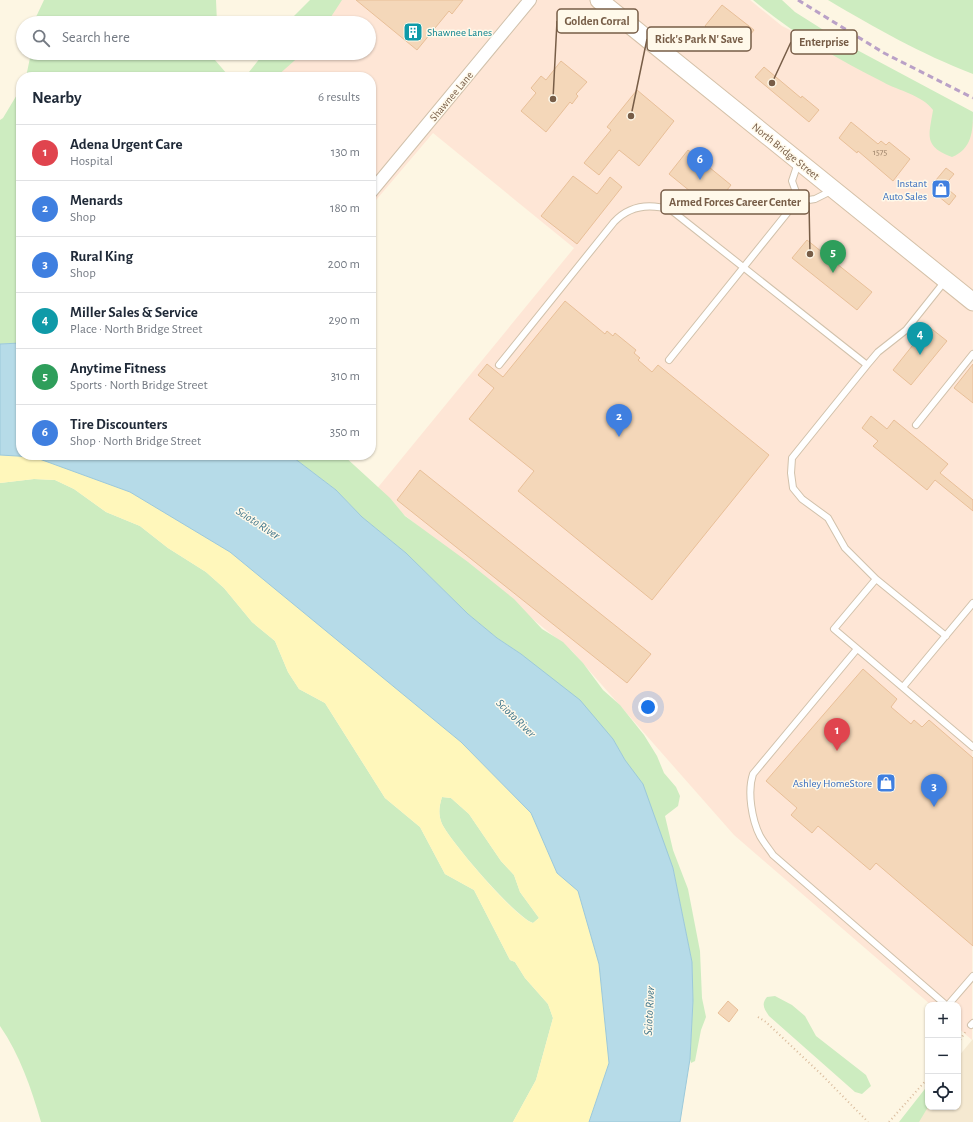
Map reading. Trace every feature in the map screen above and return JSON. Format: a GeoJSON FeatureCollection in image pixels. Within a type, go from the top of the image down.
{"type":"FeatureCollection","features":[{"type":"Feature","properties":{"kind":"main road","name":"North Bridge Street"},"geometry":{"type":"LineString","coordinates":[[599,0],[973,302]]}},
{"type":"Feature","properties":{"kind":"street","name":"Shawnee Lane"},"geometry":{"type":"LineString","coordinates":[[376,186],[530,0]]}},
{"type":"Feature","properties":{"kind":"lane"},"geometry":{"type":"LineString","coordinates":[[669,360],[796,202],[796,192],[792,181],[798,160]]}},
{"type":"Feature","properties":{"kind":"lane"},"geometry":{"type":"LineString","coordinates":[[796,202],[816,199],[834,190]]}},
{"type":"Feature","properties":{"kind":"lane"},"geometry":{"type":"LineString","coordinates":[[499,365],[622,214],[632,209],[644,206],[658,206],[671,210],[867,365]]}},
{"type":"Feature","properties":{"kind":"lane"},"geometry":{"type":"LineString","coordinates":[[946,280],[906,330],[878,352],[792,458],[791,473],[793,488],[802,498],[828,518],[845,548],[876,579],[946,636]]}},
{"type":"Feature","properties":{"kind":"lane"},"geometry":{"type":"LineString","coordinates":[[916,425],[973,354]]}},
{"type":"Feature","properties":{"kind":"lane"},"geometry":{"type":"LineString","coordinates":[[876,579],[834,629],[973,747]]}},
{"type":"Feature","properties":{"kind":"lane"},"geometry":{"type":"LineString","coordinates":[[903,687],[973,603]]}},
{"type":"Feature","properties":{"kind":"lane"},"geometry":{"type":"LineString","coordinates":[[857,649],[753,774],[750,783],[754,820],[760,837],[773,855],[944,1002]]}},
{"type":"Feature","properties":{"kind":"lane"},"geometry":{"type":"LineString","coordinates":[[950,1002],[973,976]]}},
{"type":"Feature","properties":{"kind":"path"},"geometry":{"type":"LineString","coordinates":[[758,1017],[766,1022],[821,1074],[868,1122]]}},
{"type":"Feature","properties":{"kind":"path"},"geometry":{"type":"LineString","coordinates":[[961,1038],[972,1024]]}},
{"type":"Feature","properties":{"kind":"path"},"geometry":{"type":"LineString","coordinates":[[889,1122],[925,1081]]}},
{"type":"Feature","properties":{"kind":"shaded area"},"geometry":{"type":"Polygon","coordinates":[[[328,0],[750,0],[782,26],[973,122],[972,1040],[961,1031],[961,1002],[928,1002],[734,835],[572,651],[375,491],[574,248],[433,133],[376,200],[376,72],[267,72],[277,60],[376,60],[376,16],[314,16],[328,0]]]}},
{"type":"Feature","properties":{"kind":"shaded area"},"geometry":{"type":"Polygon","coordinates":[[[973,1039],[973,1122],[903,1122],[925,1096],[925,1110],[961,1110],[961,1053],[973,1039]]]}},
{"type":"Feature","properties":{"kind":"green space"},"geometry":{"type":"Polygon","coordinates":[[[44,0],[216,0],[217,16],[36,16],[44,0]]]}},
{"type":"Feature","properties":{"kind":"green space"},"geometry":{"type":"Polygon","coordinates":[[[310,0],[342,0],[332,16],[294,16],[310,0]]]}},
{"type":"Feature","properties":{"kind":"green space"},"geometry":{"type":"Polygon","coordinates":[[[753,0],[782,0],[795,12],[844,43],[973,112],[972,132],[964,149],[959,154],[952,157],[936,149],[930,139],[930,127],[933,110],[928,105],[917,97],[883,82],[816,45],[783,24],[753,0]]]}},
{"type":"Feature","properties":{"kind":"green space"},"geometry":{"type":"Polygon","coordinates":[[[828,0],[973,0],[973,74],[934,58],[828,0]]]}},
{"type":"Feature","properties":{"kind":"green space"},"geometry":{"type":"Polygon","coordinates":[[[30,60],[215,60],[225,72],[27,72],[30,60]]]}},
{"type":"Feature","properties":{"kind":"green space"},"geometry":{"type":"Polygon","coordinates":[[[258,60],[295,60],[282,72],[249,72],[258,60]]]}},
{"type":"Feature","properties":{"kind":"green space"},"geometry":{"type":"Polygon","coordinates":[[[16,96],[16,343],[0,344],[0,120],[3,118],[16,96]]]}},
{"type":"Feature","properties":{"kind":"green space"},"geometry":{"type":"Polygon","coordinates":[[[297,460],[348,460],[390,498],[405,516],[468,562],[514,599],[542,629],[563,642],[583,663],[603,690],[620,705],[644,735],[657,756],[664,773],[676,787],[680,796],[678,806],[665,816],[673,850],[688,889],[700,951],[702,998],[706,1017],[701,1030],[695,1061],[691,1063],[690,1059],[693,1001],[692,962],[673,868],[625,760],[613,739],[521,654],[497,638],[468,614],[406,553],[362,517],[336,490],[297,460]]]}},
{"type":"Feature","properties":{"kind":"green space"},"geometry":{"type":"Polygon","coordinates":[[[34,479],[55,480],[74,489],[106,512],[140,526],[168,548],[206,572],[224,588],[252,622],[275,641],[288,672],[299,689],[325,703],[385,798],[420,827],[445,874],[474,890],[510,960],[515,962],[525,978],[548,1004],[553,1018],[536,1080],[513,1122],[41,1122],[19,1060],[0,1026],[0,483],[34,479]]]}},
{"type":"Feature","properties":{"kind":"green space"},"geometry":{"type":"Polygon","coordinates":[[[442,797],[451,798],[469,814],[501,861],[514,875],[520,892],[539,918],[533,923],[512,908],[457,846],[442,824],[439,814],[442,797]]]}},
{"type":"Feature","properties":{"kind":"green space"},"geometry":{"type":"Polygon","coordinates":[[[775,996],[792,1005],[805,1016],[816,1036],[866,1075],[871,1086],[862,1094],[855,1092],[769,1016],[765,1009],[764,1002],[767,997],[775,996]]]}},
{"type":"Feature","properties":{"kind":"green space"},"geometry":{"type":"Polygon","coordinates":[[[925,1089],[926,1110],[919,1122],[899,1122],[925,1089]]]}},
{"type":"Feature","properties":{"kind":"sand"},"geometry":{"type":"Polygon","coordinates":[[[0,455],[16,456],[16,460],[42,460],[130,492],[230,552],[461,742],[531,813],[557,873],[578,891],[599,964],[609,1063],[589,1122],[513,1122],[536,1080],[553,1018],[548,1004],[525,978],[515,962],[510,960],[474,890],[445,874],[420,827],[385,798],[325,703],[299,689],[288,672],[275,641],[252,622],[224,588],[206,572],[168,548],[140,526],[106,512],[74,489],[55,480],[34,479],[0,483],[0,455]],[[442,797],[439,814],[442,824],[457,846],[512,908],[533,923],[539,918],[520,892],[514,875],[501,861],[469,814],[451,798],[442,797]]]}},
{"type":"Feature","properties":{"kind":"water"},"geometry":{"type":"Polygon","coordinates":[[[16,343],[16,456],[0,455],[0,344],[16,343]]]}},
{"type":"Feature","properties":{"kind":"water","name":"Scioto River"},"geometry":{"type":"Polygon","coordinates":[[[42,460],[297,460],[336,490],[362,517],[406,553],[468,614],[497,638],[521,654],[580,700],[613,739],[625,760],[643,784],[673,868],[692,962],[693,1001],[690,1059],[680,1122],[589,1122],[609,1063],[599,964],[578,891],[557,873],[531,813],[461,742],[230,552],[130,492],[42,460]]]}},
{"type":"Feature","properties":{"kind":"building","name":"Shawnee Lanes"},"geometry":{"type":"Polygon","coordinates":[[[356,0],[463,0],[452,14],[449,11],[417,50],[356,0]]]}},
{"type":"Feature","properties":{"kind":"building"},"geometry":{"type":"Polygon","coordinates":[[[722,5],[754,30],[742,45],[735,40],[732,43],[720,34],[717,37],[705,26],[722,5]]]}},
{"type":"Feature","properties":{"kind":"building"},"geometry":{"type":"Polygon","coordinates":[[[561,61],[587,82],[576,94],[578,96],[572,104],[570,102],[546,132],[521,111],[536,93],[531,88],[541,76],[546,80],[561,61]]]}},
{"type":"Feature","properties":{"kind":"building"},"geometry":{"type":"Polygon","coordinates":[[[764,67],[801,98],[802,96],[819,110],[809,122],[755,77],[764,67]]]}},
{"type":"Feature","properties":{"kind":"building"},"geometry":{"type":"Polygon","coordinates":[[[637,90],[674,121],[639,166],[619,150],[599,175],[584,163],[611,130],[607,127],[637,90]]]}},
{"type":"Feature","properties":{"kind":"building"},"geometry":{"type":"Polygon","coordinates":[[[851,122],[878,144],[881,141],[886,145],[889,142],[910,159],[893,181],[858,151],[857,153],[839,138],[851,122]]]}},
{"type":"Feature","properties":{"kind":"building"},"geometry":{"type":"Polygon","coordinates":[[[688,150],[731,185],[712,209],[669,174],[688,150]]]}},
{"type":"Feature","properties":{"kind":"building","name":"Instant Auto Sales"},"geometry":{"type":"Polygon","coordinates":[[[946,168],[954,174],[944,186],[956,196],[949,205],[932,191],[939,182],[936,180],[946,168]]]}},
{"type":"Feature","properties":{"kind":"building"},"geometry":{"type":"Polygon","coordinates":[[[573,176],[597,194],[610,177],[622,187],[577,244],[541,216],[573,176]]]}},
{"type":"Feature","properties":{"kind":"building"},"geometry":{"type":"Polygon","coordinates":[[[807,240],[872,292],[857,310],[792,258],[807,240]]]}},
{"type":"Feature","properties":{"kind":"building"},"geometry":{"type":"Polygon","coordinates":[[[565,301],[605,334],[607,331],[613,336],[615,333],[636,350],[634,353],[640,358],[638,360],[652,372],[658,365],[769,455],[652,600],[518,491],[534,471],[469,419],[494,388],[478,375],[487,364],[503,377],[565,301]]]}},
{"type":"Feature","properties":{"kind":"building"},"geometry":{"type":"Polygon","coordinates":[[[928,326],[947,341],[911,385],[893,370],[928,326]]]}},
{"type":"Feature","properties":{"kind":"building"},"geometry":{"type":"Polygon","coordinates":[[[973,364],[973,403],[954,388],[973,364]]]}},
{"type":"Feature","properties":{"kind":"building"},"geometry":{"type":"Polygon","coordinates":[[[871,416],[887,429],[894,420],[948,464],[940,473],[973,500],[973,511],[935,480],[927,490],[873,446],[878,441],[862,428],[871,416]]]}},
{"type":"Feature","properties":{"kind":"building"},"geometry":{"type":"Polygon","coordinates":[[[420,470],[651,654],[627,683],[397,500],[420,470]]]}},
{"type":"Feature","properties":{"kind":"building"},"geometry":{"type":"Polygon","coordinates":[[[863,669],[897,699],[891,707],[911,724],[914,720],[922,727],[929,720],[973,758],[973,946],[876,863],[870,870],[818,826],[812,833],[791,815],[797,808],[766,781],[863,669]]]}},
{"type":"Feature","properties":{"kind":"building"},"geometry":{"type":"Polygon","coordinates":[[[728,1001],[738,1010],[729,1022],[718,1013],[728,1001]]]}},
{"type":"Feature","properties":{"kind":"railway"},"geometry":{"type":"LineString","coordinates":[[798,0],[884,53],[973,98]]}},
{"type":"Feature","properties":{"kind":"place","name":"Shawnee Lanes"},"geometry":{"type":"Point","coordinates":[413,32]}},
{"type":"Feature","properties":{"kind":"place","name":"Enterprise"},"geometry":{"type":"Point","coordinates":[772,83]}},
{"type":"Feature","properties":{"kind":"place","name":"Golden Corral"},"geometry":{"type":"Point","coordinates":[553,99]}},
{"type":"Feature","properties":{"kind":"place","name":"Rick's Park N' Save"},"geometry":{"type":"Point","coordinates":[631,116]}},
{"type":"Feature","properties":{"kind":"place","name":"Tire Discounters"},"geometry":{"type":"Point","coordinates":[700,180]}},
{"type":"Feature","properties":{"kind":"place","name":"Instant Auto Sales"},"geometry":{"type":"Point","coordinates":[941,189]}},
{"type":"Feature","properties":{"kind":"place","name":"Armed Forces Career Center"},"geometry":{"type":"Point","coordinates":[810,254]}},
{"type":"Feature","properties":{"kind":"place","name":"Anytime Fitness"},"geometry":{"type":"Point","coordinates":[833,273]}},
{"type":"Feature","properties":{"kind":"place","name":"Miller Sales & Service"},"geometry":{"type":"Point","coordinates":[920,355]}},
{"type":"Feature","properties":{"kind":"place","name":"Menards"},"geometry":{"type":"Point","coordinates":[619,437]}},
{"type":"Feature","properties":{"kind":"place","name":"Adena Urgent Care"},"geometry":{"type":"Point","coordinates":[837,751]}},
{"type":"Feature","properties":{"kind":"place","name":"Ashley HomeStore"},"geometry":{"type":"Point","coordinates":[886,783]}},
{"type":"Feature","properties":{"kind":"place","name":"Rural King"},"geometry":{"type":"Point","coordinates":[934,807]}}]}
